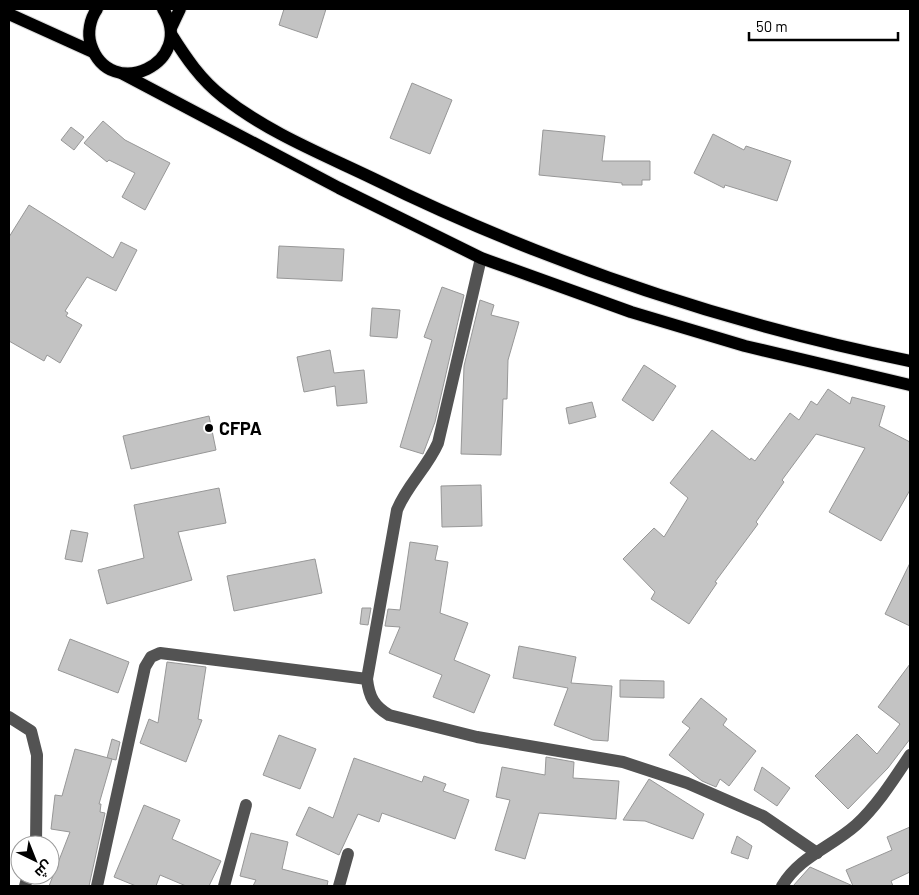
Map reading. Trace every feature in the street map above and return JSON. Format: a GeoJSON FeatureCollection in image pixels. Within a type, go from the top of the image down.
{"type":"FeatureCollection","features":[{"type":"Feature","properties":{"kind":"main road"},"geometry":{"type":"LineString","coordinates":[[94,52],[89,32],[97,9]]}},
{"type":"Feature","properties":{"kind":"main road"},"geometry":{"type":"LineString","coordinates":[[163,9],[171,31],[194,68],[207,83],[239,108],[303,145],[447,215],[554,259],[676,301],[782,331],[910,361]]}},
{"type":"Feature","properties":{"kind":"main road"},"geometry":{"type":"LineString","coordinates":[[123,74],[143,72],[159,61],[166,53],[171,31],[180,9]]}},
{"type":"Feature","properties":{"kind":"main road"},"geometry":{"type":"LineString","coordinates":[[9,14],[94,52],[108,68],[123,74],[339,188],[481,258],[631,312],[745,346],[910,385]]}},
{"type":"Feature","properties":{"kind":"street"},"geometry":{"type":"LineString","coordinates":[[481,258],[438,443],[423,470],[407,489],[397,510],[367,680],[372,702],[389,715],[477,737],[623,762],[687,783],[763,816],[817,853]]}},
{"type":"Feature","properties":{"kind":"street"},"geometry":{"type":"LineString","coordinates":[[97,886],[144,667],[151,657],[160,653],[367,680]]}},
{"type":"Feature","properties":{"kind":"street"},"geometry":{"type":"LineString","coordinates":[[9,716],[31,732],[37,755],[36,835]]}},
{"type":"Feature","properties":{"kind":"street"},"geometry":{"type":"LineString","coordinates":[[782,886],[798,864],[817,853],[857,824],[910,755]]}},
{"type":"Feature","properties":{"kind":"street"},"geometry":{"type":"LineString","coordinates":[[224,886],[246,805]]}},
{"type":"Feature","properties":{"kind":"street"},"geometry":{"type":"LineString","coordinates":[[339,886],[348,854]]}},
{"type":"Feature","properties":{"kind":"building"},"geometry":{"type":"Polygon","coordinates":[[[284,9],[326,9],[317,38],[279,25],[284,9]]]}},
{"type":"Feature","properties":{"kind":"building"},"geometry":{"type":"Polygon","coordinates":[[[412,83],[452,100],[430,154],[390,138],[412,83]]]}},
{"type":"Feature","properties":{"kind":"building"},"geometry":{"type":"Polygon","coordinates":[[[103,121],[125,140],[170,163],[145,210],[122,197],[135,173],[109,160],[107,162],[84,143],[103,121]]]}},
{"type":"Feature","properties":{"kind":"building"},"geometry":{"type":"Polygon","coordinates":[[[71,127],[84,137],[74,150],[61,140],[71,127]]]}},
{"type":"Feature","properties":{"kind":"building"},"geometry":{"type":"Polygon","coordinates":[[[543,130],[605,136],[602,161],[650,161],[650,180],[642,180],[642,185],[622,185],[622,183],[539,175],[543,130]]]}},
{"type":"Feature","properties":{"kind":"building"},"geometry":{"type":"Polygon","coordinates":[[[713,134],[744,150],[746,146],[791,161],[777,201],[725,185],[724,188],[694,173],[713,134]]]}},
{"type":"Feature","properties":{"kind":"building"},"geometry":{"type":"Polygon","coordinates":[[[29,205],[113,258],[121,242],[137,250],[116,291],[87,277],[65,311],[68,313],[66,316],[82,325],[60,363],[47,355],[44,361],[9,341],[9,237],[29,205]]]}},
{"type":"Feature","properties":{"kind":"building"},"geometry":{"type":"Polygon","coordinates":[[[279,246],[344,249],[342,281],[277,278],[279,246]]]}},
{"type":"Feature","properties":{"kind":"building"},"geometry":{"type":"Polygon","coordinates":[[[442,287],[464,295],[435,422],[423,454],[400,447],[432,340],[424,337],[442,287]]]}},
{"type":"Feature","properties":{"kind":"building"},"geometry":{"type":"Polygon","coordinates":[[[480,300],[494,305],[491,315],[519,322],[508,360],[507,399],[503,399],[501,455],[461,454],[464,366],[480,300]]]}},
{"type":"Feature","properties":{"kind":"building"},"geometry":{"type":"Polygon","coordinates":[[[372,308],[400,310],[397,338],[370,336],[372,308]]]}},
{"type":"Feature","properties":{"kind":"building"},"geometry":{"type":"Polygon","coordinates":[[[330,350],[334,373],[364,370],[367,403],[337,406],[335,386],[304,392],[297,357],[330,350]]]}},
{"type":"Feature","properties":{"kind":"building"},"geometry":{"type":"Polygon","coordinates":[[[644,365],[676,386],[653,421],[622,400],[644,365]]]}},
{"type":"Feature","properties":{"kind":"building"},"geometry":{"type":"Polygon","coordinates":[[[828,389],[850,404],[852,397],[885,406],[879,426],[910,442],[910,490],[881,541],[829,512],[865,448],[816,434],[782,480],[784,482],[756,522],[758,524],[715,582],[717,583],[689,624],[651,599],[655,592],[623,559],[654,528],[664,537],[688,498],[670,483],[712,430],[750,460],[751,458],[755,461],[790,413],[799,420],[811,401],[817,405],[828,389]]]}},
{"type":"Feature","properties":{"kind":"building"},"geometry":{"type":"Polygon","coordinates":[[[592,402],[596,417],[569,424],[566,408],[592,402]]]}},
{"type":"Feature","properties":{"kind":"building"},"geometry":{"type":"Polygon","coordinates":[[[209,416],[216,450],[131,469],[123,436],[209,416]]]}},
{"type":"Feature","properties":{"kind":"building"},"geometry":{"type":"Polygon","coordinates":[[[481,485],[482,526],[442,527],[441,486],[481,485]]]}},
{"type":"Feature","properties":{"kind":"building"},"geometry":{"type":"Polygon","coordinates":[[[219,488],[226,523],[178,532],[192,580],[107,604],[98,570],[144,558],[134,505],[219,488]]]}},
{"type":"Feature","properties":{"kind":"building"},"geometry":{"type":"Polygon","coordinates":[[[71,530],[88,533],[82,562],[65,559],[71,530]]]}},
{"type":"Feature","properties":{"kind":"building"},"geometry":{"type":"Polygon","coordinates":[[[410,542],[438,546],[435,560],[448,562],[440,613],[468,623],[454,660],[490,675],[474,713],[433,697],[442,675],[389,653],[400,627],[385,626],[388,609],[400,610],[410,542]]]}},
{"type":"Feature","properties":{"kind":"building"},"geometry":{"type":"Polygon","coordinates":[[[315,559],[322,593],[234,611],[227,576],[315,559]]]}},
{"type":"Feature","properties":{"kind":"building"},"geometry":{"type":"Polygon","coordinates":[[[910,563],[910,626],[885,614],[910,563]]]}},
{"type":"Feature","properties":{"kind":"building"},"geometry":{"type":"Polygon","coordinates":[[[362,608],[371,608],[368,625],[360,624],[362,608]]]}},
{"type":"Feature","properties":{"kind":"building"},"geometry":{"type":"Polygon","coordinates":[[[70,639],[129,662],[118,693],[58,670],[70,639]]]}},
{"type":"Feature","properties":{"kind":"building"},"geometry":{"type":"Polygon","coordinates":[[[519,646],[576,657],[571,683],[612,686],[608,741],[593,740],[554,725],[568,688],[513,678],[519,646]]]}},
{"type":"Feature","properties":{"kind":"building"},"geometry":{"type":"Polygon","coordinates":[[[167,662],[206,667],[198,719],[202,720],[186,762],[140,743],[149,719],[158,723],[167,662]]]}},
{"type":"Feature","properties":{"kind":"building"},"geometry":{"type":"Polygon","coordinates":[[[910,664],[910,739],[888,768],[848,809],[815,776],[857,734],[877,754],[900,724],[878,707],[910,664]]]}},
{"type":"Feature","properties":{"kind":"building"},"geometry":{"type":"Polygon","coordinates":[[[620,680],[664,681],[664,698],[620,697],[620,680]]]}},
{"type":"Feature","properties":{"kind":"building"},"geometry":{"type":"Polygon","coordinates":[[[701,698],[727,719],[723,725],[756,751],[729,786],[720,779],[716,787],[702,781],[669,755],[690,728],[682,722],[701,698]]]}},
{"type":"Feature","properties":{"kind":"building"},"geometry":{"type":"Polygon","coordinates":[[[279,735],[316,749],[300,789],[263,775],[279,735]]]}},
{"type":"Feature","properties":{"kind":"building"},"geometry":{"type":"Polygon","coordinates":[[[112,739],[120,742],[116,760],[107,758],[112,739]]]}},
{"type":"Feature","properties":{"kind":"building"},"geometry":{"type":"Polygon","coordinates":[[[75,749],[112,759],[99,804],[101,804],[100,812],[105,813],[89,886],[49,886],[60,885],[60,858],[70,832],[51,829],[55,795],[62,796],[75,749]]]}},
{"type":"Feature","properties":{"kind":"building"},"geometry":{"type":"Polygon","coordinates":[[[546,757],[574,762],[573,778],[619,781],[616,819],[539,813],[525,859],[495,850],[510,800],[496,797],[502,767],[545,775],[546,757]]]}},
{"type":"Feature","properties":{"kind":"building"},"geometry":{"type":"Polygon","coordinates":[[[354,758],[422,782],[424,776],[446,784],[443,791],[469,800],[455,839],[382,813],[379,822],[358,814],[339,855],[296,835],[309,807],[333,818],[354,758]]]}},
{"type":"Feature","properties":{"kind":"building"},"geometry":{"type":"Polygon","coordinates":[[[762,767],[790,788],[777,806],[754,790],[762,767]]]}},
{"type":"Feature","properties":{"kind":"building"},"geometry":{"type":"Polygon","coordinates":[[[649,779],[704,814],[693,839],[645,821],[623,820],[649,779]]]}},
{"type":"Feature","properties":{"kind":"building"},"geometry":{"type":"Polygon","coordinates":[[[144,805],[180,820],[172,839],[221,861],[209,886],[186,886],[160,875],[156,886],[136,886],[114,877],[144,805]]]}},
{"type":"Feature","properties":{"kind":"building"},"geometry":{"type":"Polygon","coordinates":[[[910,827],[910,872],[891,881],[893,886],[853,886],[846,870],[892,850],[887,837],[910,827]]]}},
{"type":"Feature","properties":{"kind":"building"},"geometry":{"type":"Polygon","coordinates":[[[251,833],[288,842],[282,869],[328,881],[327,886],[253,886],[256,880],[240,876],[251,833]]]}},
{"type":"Feature","properties":{"kind":"building"},"geometry":{"type":"Polygon","coordinates":[[[737,836],[752,846],[748,859],[731,853],[737,836]]]}},
{"type":"Feature","properties":{"kind":"building"},"geometry":{"type":"Polygon","coordinates":[[[810,867],[853,886],[793,886],[810,867]]]}},
{"type":"Feature","properties":{"kind":"place","name":"CFPA"},"geometry":{"type":"Point","coordinates":[209,428]}}]}
